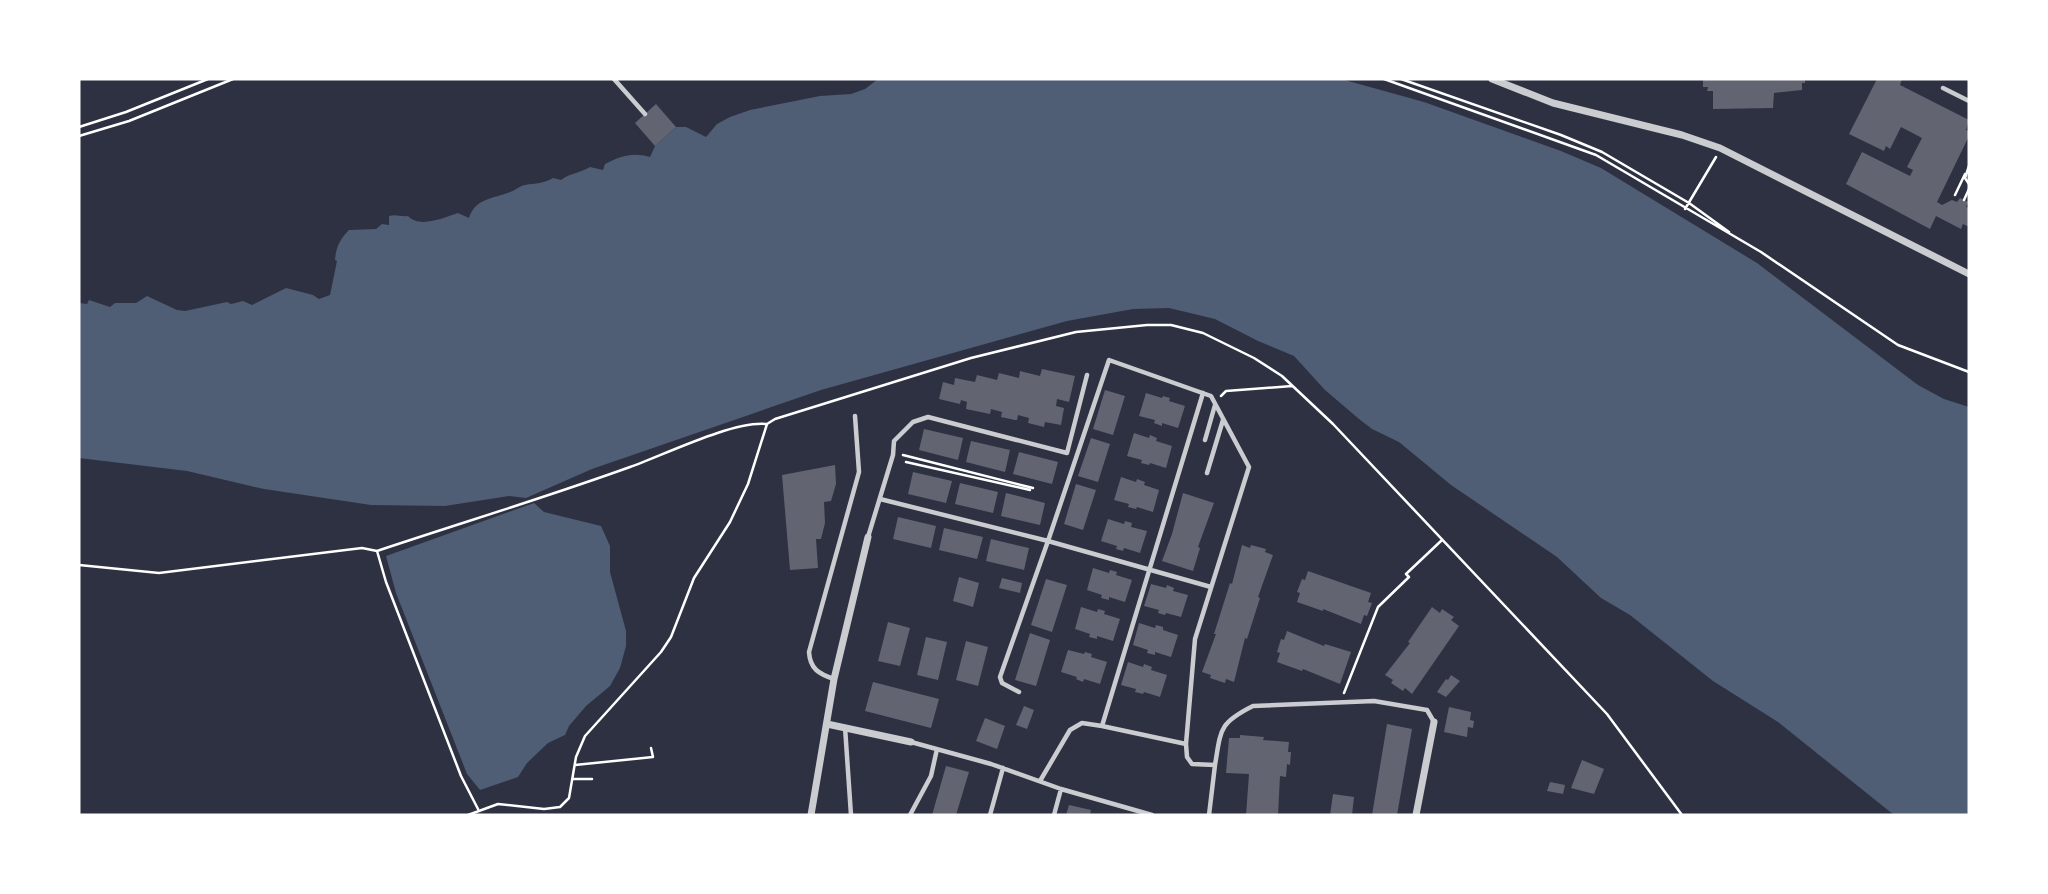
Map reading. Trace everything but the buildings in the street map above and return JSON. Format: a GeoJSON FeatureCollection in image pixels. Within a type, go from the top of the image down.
{"type":"FeatureCollection","features":[{"type":"Feature","properties":{"kind":"street"},"geometry":{"type":"LineString","coordinates":[[1492,79],[1553,103],[1682,135],[1720,148],[1969,274]]}},
{"type":"Feature","properties":{"kind":"street"},"geometry":{"type":"LineString","coordinates":[[811,815],[834,679],[869,537]]}},
{"type":"Feature","properties":{"kind":"street"},"geometry":{"type":"LineString","coordinates":[[1416,815],[1434,722]]}},
{"type":"Feature","properties":{"kind":"street"},"geometry":{"type":"LineString","coordinates":[[827,724],[911,742]]}},
{"type":"Feature","properties":{"kind":"lane"},"geometry":{"type":"LineString","coordinates":[[614,79],[645,114]]}},
{"type":"Feature","properties":{"kind":"lane"},"geometry":{"type":"LineString","coordinates":[[1943,88],[1969,101]]}},
{"type":"Feature","properties":{"kind":"lane"},"geometry":{"type":"LineString","coordinates":[[1019,692],[1002,683],[1000,677],[1109,360],[1203,393],[1211,396],[1249,467],[1195,639],[1187,757],[1192,764],[1215,765]]}},
{"type":"Feature","properties":{"kind":"lane"},"geometry":{"type":"LineString","coordinates":[[869,537],[894,455],[894,441],[908,426],[918,419],[928,417],[1066,453],[1087,375]]}},
{"type":"Feature","properties":{"kind":"lane"},"geometry":{"type":"LineString","coordinates":[[1102,726],[1203,393]]}},
{"type":"Feature","properties":{"kind":"lane"},"geometry":{"type":"LineString","coordinates":[[1205,440],[1215,405]]}},
{"type":"Feature","properties":{"kind":"lane"},"geometry":{"type":"LineString","coordinates":[[834,679],[816,671],[809,652],[859,472],[855,416]]}},
{"type":"Feature","properties":{"kind":"lane"},"geometry":{"type":"LineString","coordinates":[[1207,473],[1223,419]]}},
{"type":"Feature","properties":{"kind":"lane"},"geometry":{"type":"LineString","coordinates":[[880,499],[1048,541],[1211,587]]}},
{"type":"Feature","properties":{"kind":"lane"},"geometry":{"type":"LineString","coordinates":[[1209,815],[1222,727],[1253,706],[1374,701],[1427,710],[1434,722]]}},
{"type":"Feature","properties":{"kind":"lane"},"geometry":{"type":"LineString","coordinates":[[1040,781],[1070,730],[1082,723],[1186,744]]}},
{"type":"Feature","properties":{"kind":"lane"},"geometry":{"type":"LineString","coordinates":[[845,726],[851,815]]}},
{"type":"Feature","properties":{"kind":"lane"},"geometry":{"type":"LineString","coordinates":[[911,742],[1152,815]]}},
{"type":"Feature","properties":{"kind":"lane"},"geometry":{"type":"LineString","coordinates":[[910,815],[931,776],[937,749]]}},
{"type":"Feature","properties":{"kind":"lane"},"geometry":{"type":"LineString","coordinates":[[990,815],[1003,768]]}},
{"type":"Feature","properties":{"kind":"lane"},"geometry":{"type":"LineString","coordinates":[[1054,815],[1061,789]]}},
{"type":"Feature","properties":{"kind":"path"},"geometry":{"type":"LineString","coordinates":[[79,127],[126,112],[208,79]]}},
{"type":"Feature","properties":{"kind":"path"},"geometry":{"type":"LineString","coordinates":[[79,136],[129,121],[233,79]]}},
{"type":"Feature","properties":{"kind":"path"},"geometry":{"type":"LineString","coordinates":[[1384,79],[1587,151],[1744,242]]}},
{"type":"Feature","properties":{"kind":"path"},"geometry":{"type":"LineString","coordinates":[[1401,79],[1602,152],[1689,203],[1898,345],[1969,372]]}},
{"type":"Feature","properties":{"kind":"path"},"geometry":{"type":"LineString","coordinates":[[1685,209],[1720,148]]}},
{"type":"Feature","properties":{"kind":"path"},"geometry":{"type":"LineString","coordinates":[[1955,195],[1969,166]]}},
{"type":"Feature","properties":{"kind":"path"},"geometry":{"type":"LineString","coordinates":[[1965,174],[1969,184]]}},
{"type":"Feature","properties":{"kind":"path"},"geometry":{"type":"LineString","coordinates":[[1964,200],[1969,189]]}},
{"type":"Feature","properties":{"kind":"path"},"geometry":{"type":"LineString","coordinates":[[1226,391],[1292,386]]}},
{"type":"Feature","properties":{"kind":"path"},"geometry":{"type":"LineString","coordinates":[[79,565],[159,573],[362,548],[377,551],[629,467],[752,422],[767,424]]}},
{"type":"Feature","properties":{"kind":"path"},"geometry":{"type":"LineString","coordinates":[[894,455],[1032,489],[906,462],[894,455]]}},
{"type":"Feature","properties":{"kind":"path"},"geometry":{"type":"LineString","coordinates":[[904,469],[906,462]]}},
{"type":"Feature","properties":{"kind":"path"},"geometry":{"type":"LineString","coordinates":[[468,815],[498,804],[544,809],[560,807],[569,798],[575,765],[585,736],[661,652],[671,637],[694,578],[730,522],[748,484]]}},
{"type":"Feature","properties":{"kind":"path"},"geometry":{"type":"LineString","coordinates":[[1341,702],[1378,607],[1409,578],[1406,574],[1442,540]]}},
{"type":"Feature","properties":{"kind":"path"},"geometry":{"type":"LineString","coordinates":[[377,551],[386,582],[461,776],[479,810]]}},
{"type":"Feature","properties":{"kind":"path"},"geometry":{"type":"LineString","coordinates":[[575,765],[653,757],[651,748]]}},
{"type":"Feature","properties":{"kind":"path"},"geometry":{"type":"LineString","coordinates":[[573,779],[592,779]]}},
{"type":"Feature","properties":{"kind":"water"},"geometry":{"type":"Polygon","coordinates":[[[878,79],[1341,79],[1424,102],[1601,168],[1757,263],[1918,385],[1944,399],[1969,407],[1969,815],[1894,815],[1778,722],[1713,681],[1630,615],[1601,598],[1557,557],[1451,485],[1399,442],[1372,429],[1325,390],[1294,356],[1215,319],[1169,308],[1133,309],[1067,321],[821,390],[592,469],[526,498],[509,496],[445,506],[371,505],[264,489],[187,471],[79,458],[79,303],[87,304],[89,300],[110,307],[115,303],[136,303],[147,296],[185,311],[227,302],[231,304],[243,301],[252,305],[286,288],[319,299],[330,295],[337,261],[336,251],[349,230],[376,229],[382,224],[389,225],[389,216],[392,215],[408,216],[419,222],[458,213],[469,218],[476,206],[485,200],[523,186],[553,178],[561,180],[590,167],[603,170],[605,164],[627,156],[650,157],[655,146],[676,127],[686,127],[706,137],[717,124],[750,110],[820,96],[851,94],[865,89],[878,79]]]}},
{"type":"Feature","properties":{"kind":"water"},"geometry":{"type":"Polygon","coordinates":[[[534,503],[544,512],[601,526],[610,546],[610,572],[626,631],[626,646],[620,668],[610,686],[586,706],[565,735],[548,743],[527,763],[518,777],[480,790],[467,774],[396,593],[386,556],[534,503]]]}}]}
